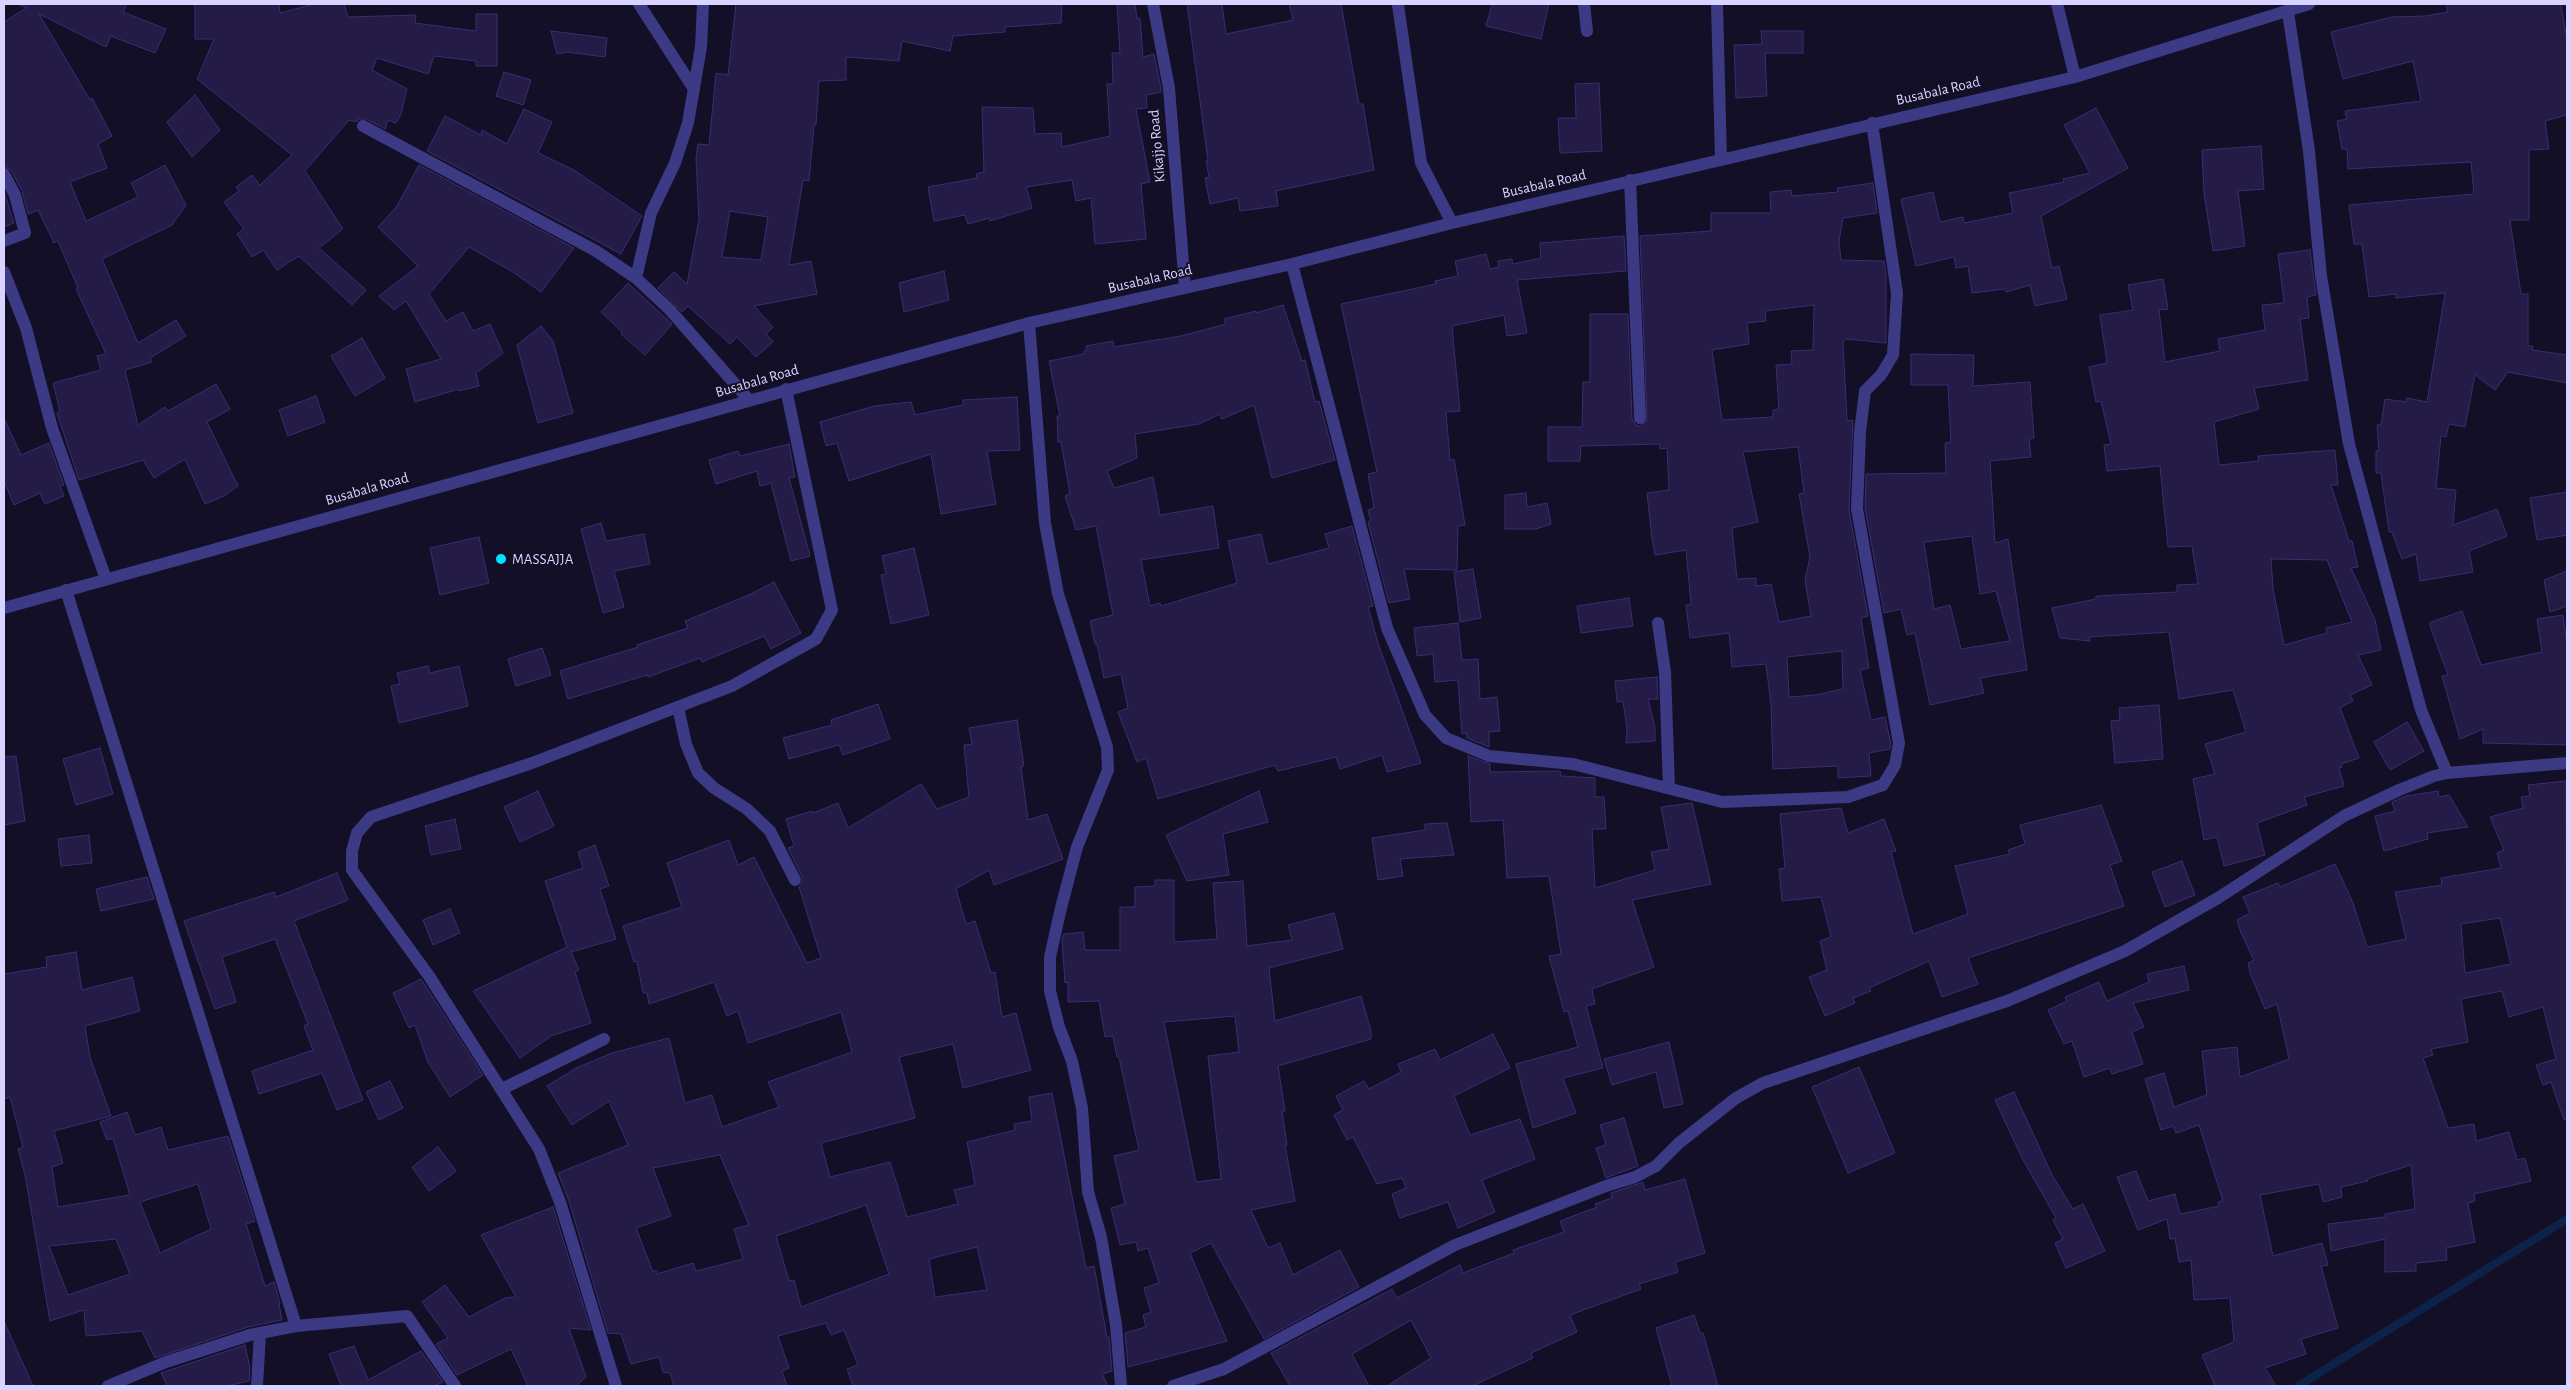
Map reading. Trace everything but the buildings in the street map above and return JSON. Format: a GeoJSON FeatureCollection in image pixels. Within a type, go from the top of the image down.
{"type":"FeatureCollection","features":[{"type":"Feature","properties":{"kind":"street"},"geometry":{"type":"LineString","coordinates":[[639,4],[694,89]]}},
{"type":"Feature","properties":{"kind":"street"},"geometry":{"type":"LineString","coordinates":[[636,278],[651,213],[675,162],[688,123],[701,47],[703,4]]}},
{"type":"Feature","properties":{"kind":"street","name":"Kikajjo Road"},"geometry":{"type":"LineString","coordinates":[[1153,4],[1169,88],[1186,287]]}},
{"type":"Feature","properties":{"kind":"street"},"geometry":{"type":"LineString","coordinates":[[1584,4],[1587,32]]}},
{"type":"Feature","properties":{"kind":"street"},"geometry":{"type":"LineString","coordinates":[[1717,4],[1721,159]]}},
{"type":"Feature","properties":{"kind":"street"},"geometry":{"type":"LineString","coordinates":[[2057,4],[2075,77]]}},
{"type":"Feature","properties":{"kind":"street","name":"Busabala Road"},"geometry":{"type":"LineString","coordinates":[[4,608],[786,389],[1029,323],[1292,264],[1630,180],[2075,77],[2309,4]]}},
{"type":"Feature","properties":{"kind":"street"},"geometry":{"type":"LineString","coordinates":[[1398,6],[1421,163],[1452,223]]}},
{"type":"Feature","properties":{"kind":"street"},"geometry":{"type":"LineString","coordinates":[[2288,12],[2309,151],[2321,276],[2349,444],[2421,710],[2447,773]]}},
{"type":"Feature","properties":{"kind":"street"},"geometry":{"type":"LineString","coordinates":[[1292,264],[1387,628],[1425,715],[1446,738],[1489,756],[1573,764],[1722,802],[1848,797],[1883,785],[1896,765],[1899,743],[1857,509],[1860,432],[1865,391],[1881,375],[1893,355],[1897,293],[1872,123]]}},
{"type":"Feature","properties":{"kind":"street"},"geometry":{"type":"LineString","coordinates":[[363,126],[596,251],[636,278],[670,310],[749,400]]}},
{"type":"Feature","properties":{"kind":"street"},"geometry":{"type":"LineString","coordinates":[[4,174],[15,195],[25,233],[4,241]]}},
{"type":"Feature","properties":{"kind":"street"},"geometry":{"type":"LineString","coordinates":[[1630,180],[1640,418]]}},
{"type":"Feature","properties":{"kind":"street"},"geometry":{"type":"LineString","coordinates":[[4,272],[26,328],[52,428],[106,579]]}},
{"type":"Feature","properties":{"kind":"street"},"geometry":{"type":"LineString","coordinates":[[1029,323],[1045,523],[1058,594],[1107,747],[1108,770],[1077,847],[1061,908],[1050,957],[1050,991],[1059,1027],[1072,1061],[1082,1108],[1088,1192],[1101,1238],[1115,1316],[1121,1386]]}},
{"type":"Feature","properties":{"kind":"street"},"geometry":{"type":"LineString","coordinates":[[616,1386],[560,1202],[539,1149],[429,976],[352,870],[352,851],[357,833],[371,816],[532,763],[732,686],[816,639],[832,610],[786,389]]}},
{"type":"Feature","properties":{"kind":"street"},"geometry":{"type":"LineString","coordinates":[[66,590],[296,1326]]}},
{"type":"Feature","properties":{"kind":"street"},"geometry":{"type":"LineString","coordinates":[[1658,623],[1665,672],[1669,788]]}},
{"type":"Feature","properties":{"kind":"street"},"geometry":{"type":"LineString","coordinates":[[678,707],[686,744],[698,773],[714,788],[748,809],[770,832],[795,880]]}},
{"type":"Feature","properties":{"kind":"street"},"geometry":{"type":"LineString","coordinates":[[1173,1386],[1224,1369],[1455,1245],[1606,1186],[1635,1177],[1656,1166],[1679,1143],[1729,1104],[1763,1083],[2007,1002],[2125,951],[2218,898],[2344,816],[2398,790],[2447,773],[2567,763]]}},
{"type":"Feature","properties":{"kind":"street"},"geometry":{"type":"LineString","coordinates":[[502,1089],[604,1039]]}},
{"type":"Feature","properties":{"kind":"street"},"geometry":{"type":"LineString","coordinates":[[108,1386],[166,1362],[260,1333],[296,1326],[407,1316],[455,1386]]}},
{"type":"Feature","properties":{"kind":"street"},"geometry":{"type":"LineString","coordinates":[[257,1386],[260,1333]]}},
{"type":"Feature","properties":{"kind":"waterway"},"geometry":{"type":"LineString","coordinates":[[2298,1386],[2567,1219]]}},
{"type":"Feature","properties":{"kind":"place","name":"MASSAJJA"},"geometry":{"type":"Point","coordinates":[501,559]}}]}
